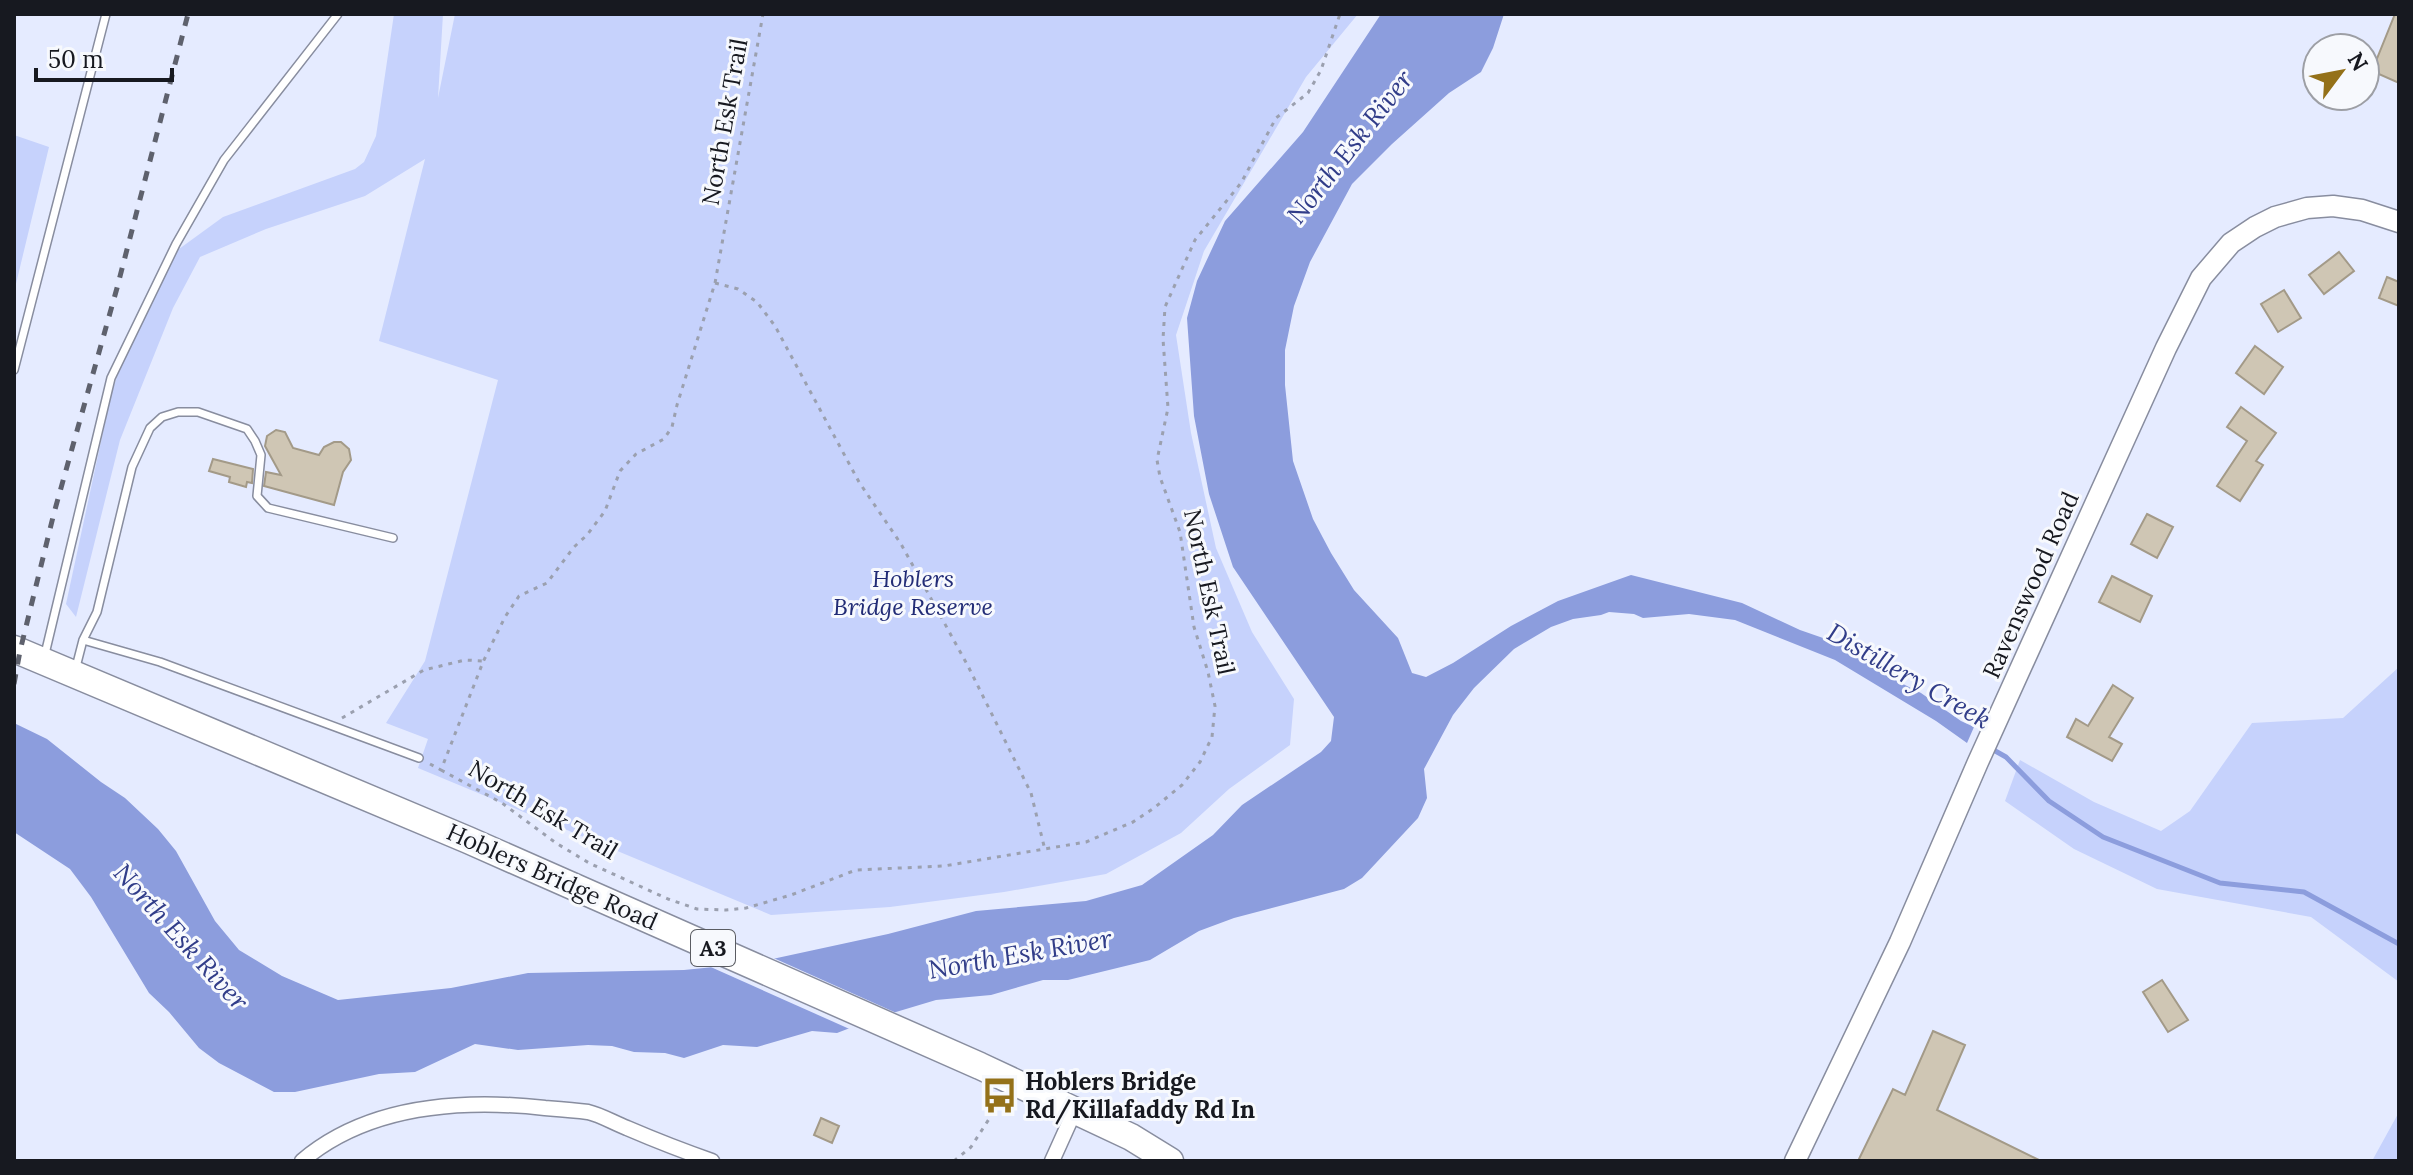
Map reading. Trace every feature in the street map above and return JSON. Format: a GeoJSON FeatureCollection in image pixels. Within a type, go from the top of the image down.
{"type":"FeatureCollection","features":[{"type":"Feature","properties":{"kind":"highway","name":"Hoblers Bridge Road"},"geometry":{"type":"LineString","coordinates":[[14,649],[468,840],[957,1056],[1131,1137],[1170,1161]]}},
{"type":"Feature","properties":{"kind":"street","name":"Ravenswood Road"},"geometry":{"type":"LineString","coordinates":[[1795,1161],[1900,942],[1978,762],[2166,348],[2201,278],[2231,243],[2275,217],[2307,208],[2333,206],[2362,210],[2399,222]]}},
{"type":"Feature","properties":{"kind":"street"},"geometry":{"type":"LineString","coordinates":[[302,1161],[357,1126],[394,1115],[468,1103],[590,1113],[712,1161]]}},
{"type":"Feature","properties":{"kind":"street"},"geometry":{"type":"LineString","coordinates":[[1052,1161],[1075,1110]]}},
{"type":"Feature","properties":{"kind":"lane"},"geometry":{"type":"LineString","coordinates":[[14,370],[106,14]]}},
{"type":"Feature","properties":{"kind":"lane"},"geometry":{"type":"LineString","coordinates":[[43,660],[111,378],[176,244],[224,160],[338,14]]}},
{"type":"Feature","properties":{"kind":"lane"},"geometry":{"type":"LineString","coordinates":[[74,673],[83,640],[97,612],[132,467],[150,428],[162,417],[178,412],[198,412],[247,429],[261,455],[257,496],[268,508],[393,538]]}},
{"type":"Feature","properties":{"kind":"lane"},"geometry":{"type":"LineString","coordinates":[[83,640],[160,662],[419,758]]}},
{"type":"Feature","properties":{"kind":"path","name":"North Esk Trail"},"geometry":{"type":"LineString","coordinates":[[441,770],[484,661],[519,596],[547,583],[605,511],[620,471],[636,454],[664,439],[672,427],[715,283],[763,14]]}},
{"type":"Feature","properties":{"kind":"path","name":"North Esk Trail"},"geometry":{"type":"LineString","coordinates":[[419,758],[502,803],[589,863],[697,909],[746,908],[791,895],[856,870],[944,866],[1086,842],[1133,822],[1154,808],[1182,785],[1200,762],[1212,737],[1215,706],[1194,627],[1180,532],[1157,460],[1168,408],[1163,339],[1165,307],[1195,240],[1241,183],[1276,118],[1308,93],[1321,70],[1340,14]]}},
{"type":"Feature","properties":{"kind":"path"},"geometry":{"type":"LineString","coordinates":[[715,283],[738,289],[757,302],[775,326],[859,482],[901,544],[968,666],[1031,793],[1045,850]]}},
{"type":"Feature","properties":{"kind":"path"},"geometry":{"type":"LineString","coordinates":[[336,728],[341,719],[353,710],[424,670],[465,660],[484,661]]}},
{"type":"Feature","properties":{"kind":"path"},"geometry":{"type":"LineString","coordinates":[[954,1161],[971,1147],[1000,1102]]}},
{"type":"Feature","properties":{"kind":"green space","name":"Hoblers Bridge Reserve"},"geometry":{"type":"Polygon","coordinates":[[[394,14],[443,14],[438,98],[455,14],[1358,14],[1306,77],[1204,251],[1176,335],[1191,433],[1216,548],[1252,632],[1294,699],[1290,745],[1229,789],[1181,833],[1106,874],[890,907],[771,915],[418,768],[428,739],[386,723],[425,661],[498,380],[379,341],[425,159],[365,196],[266,229],[200,257],[173,308],[120,440],[76,617],[66,604],[111,395],[140,307],[179,249],[223,217],[355,169],[364,162],[376,136],[394,14]]]}},
{"type":"Feature","properties":{"kind":"green space"},"geometry":{"type":"Polygon","coordinates":[[[14,135],[49,147],[14,292],[14,135]]]}},
{"type":"Feature","properties":{"kind":"green space"},"geometry":{"type":"Polygon","coordinates":[[[2399,667],[2399,982],[2311,917],[2157,889],[2074,849],[2005,801],[2020,760],[2094,802],[2161,831],[2190,811],[2252,723],[2343,718],[2399,667]]]}},
{"type":"Feature","properties":{"kind":"green space"},"geometry":{"type":"Polygon","coordinates":[[[2399,1112],[2399,1161],[2372,1161],[2399,1112]]]}},
{"type":"Feature","properties":{"kind":"water","name":"North Esk River"},"geometry":{"type":"Polygon","coordinates":[[[1381,14],[1504,14],[1481,72],[1449,93],[1352,184],[1310,262],[1294,306],[1285,350],[1285,385],[1293,461],[1313,519],[1354,590],[1398,638],[1412,673],[1426,677],[1558,601],[1631,575],[1742,603],[1800,630],[1846,646],[1881,673],[1921,693],[1974,727],[1967,743],[1835,660],[1735,620],[1689,614],[1643,618],[1609,612],[1573,619],[1551,627],[1514,649],[1474,688],[1453,715],[1424,769],[1427,798],[1418,818],[1362,878],[1344,889],[1234,918],[1199,931],[1150,960],[1068,980],[1043,980],[991,995],[936,1000],[837,1033],[812,1031],[757,1047],[723,1045],[684,1058],[612,1046],[518,1050],[475,1044],[415,1072],[379,1074],[295,1092],[274,1092],[219,1063],[199,1048],[149,993],[91,897],[70,869],[14,832],[14,723],[47,739],[125,798],[158,829],[176,851],[215,921],[239,950],[282,976],[338,1000],[451,988],[528,973],[684,970],[754,963],[976,911],[1086,901],[1142,885],[1213,835],[1242,805],[1321,752],[1331,741],[1334,717],[1233,567],[1209,494],[1194,416],[1187,318],[1197,281],[1225,221],[1303,132],[1381,14]]]}},
{"type":"Feature","properties":{"kind":"pier"},"geometry":{"type":"Polygon","coordinates":[[[769,956],[901,1015],[854,1031],[704,964],[769,956]]]}},
{"type":"Feature","properties":{"kind":"building"},"geometry":{"type":"Polygon","coordinates":[[[2395,14],[2399,14],[2399,83],[2381,75],[2381,49],[2395,14]]]}},
{"type":"Feature","properties":{"kind":"building"},"geometry":{"type":"Polygon","coordinates":[[[2339,252],[2354,271],[2324,294],[2309,275],[2339,252]]]}},
{"type":"Feature","properties":{"kind":"building"},"geometry":{"type":"Polygon","coordinates":[[[2387,277],[2399,282],[2399,306],[2379,298],[2387,277]]]}},
{"type":"Feature","properties":{"kind":"building"},"geometry":{"type":"Polygon","coordinates":[[[2284,290],[2301,318],[2278,332],[2261,304],[2284,290]]]}},
{"type":"Feature","properties":{"kind":"building"},"geometry":{"type":"Polygon","coordinates":[[[2255,346],[2283,367],[2264,394],[2236,373],[2255,346]]]}},
{"type":"Feature","properties":{"kind":"building"},"geometry":{"type":"Polygon","coordinates":[[[2241,407],[2276,433],[2256,461],[2263,465],[2240,501],[2217,486],[2247,441],[2227,427],[2241,407]]]}},
{"type":"Feature","properties":{"kind":"building"},"geometry":{"type":"Polygon","coordinates":[[[276,430],[285,432],[293,448],[319,455],[324,447],[334,442],[341,442],[349,449],[351,460],[343,472],[334,505],[264,486],[266,472],[281,475],[265,446],[267,436],[276,430]]]}},
{"type":"Feature","properties":{"kind":"building"},"geometry":{"type":"Polygon","coordinates":[[[213,459],[253,469],[252,483],[247,482],[246,487],[229,482],[230,477],[209,471],[213,459]]]}},
{"type":"Feature","properties":{"kind":"building"},"geometry":{"type":"Polygon","coordinates":[[[2147,514],[2173,527],[2157,558],[2131,544],[2147,514]]]}},
{"type":"Feature","properties":{"kind":"building"},"geometry":{"type":"Polygon","coordinates":[[[2112,576],[2152,596],[2140,622],[2099,602],[2112,576]]]}},
{"type":"Feature","properties":{"kind":"building"},"geometry":{"type":"Polygon","coordinates":[[[2113,685],[2133,698],[2109,737],[2122,744],[2112,761],[2067,737],[2076,719],[2088,726],[2113,685]]]}},
{"type":"Feature","properties":{"kind":"building"},"geometry":{"type":"Polygon","coordinates":[[[2162,980],[2188,1020],[2168,1032],[2143,992],[2162,980]]]}},
{"type":"Feature","properties":{"kind":"building"},"geometry":{"type":"Polygon","coordinates":[[[1933,1031],[1965,1045],[1937,1110],[2041,1161],[1858,1161],[1893,1089],[1905,1095],[1933,1031]]]}},
{"type":"Feature","properties":{"kind":"building"},"geometry":{"type":"Polygon","coordinates":[[[821,1118],[839,1126],[832,1143],[814,1135],[821,1118]]]}},
{"type":"Feature","properties":{"kind":"waterway","name":"Distillery Creek"},"geometry":{"type":"LineString","coordinates":[[1990,748],[2006,757],[2049,801],[2103,837],[2220,883],[2304,892],[2399,944]]}},
{"type":"Feature","properties":{"kind":"railway"},"geometry":{"type":"LineString","coordinates":[[14,684],[54,513],[117,288],[188,14]]}},
{"type":"Feature","properties":{"kind":"place","name":"Hoblers Bridge Rd/Killafaddy Rd In"},"geometry":{"type":"Point","coordinates":[999,1096]}}]}
